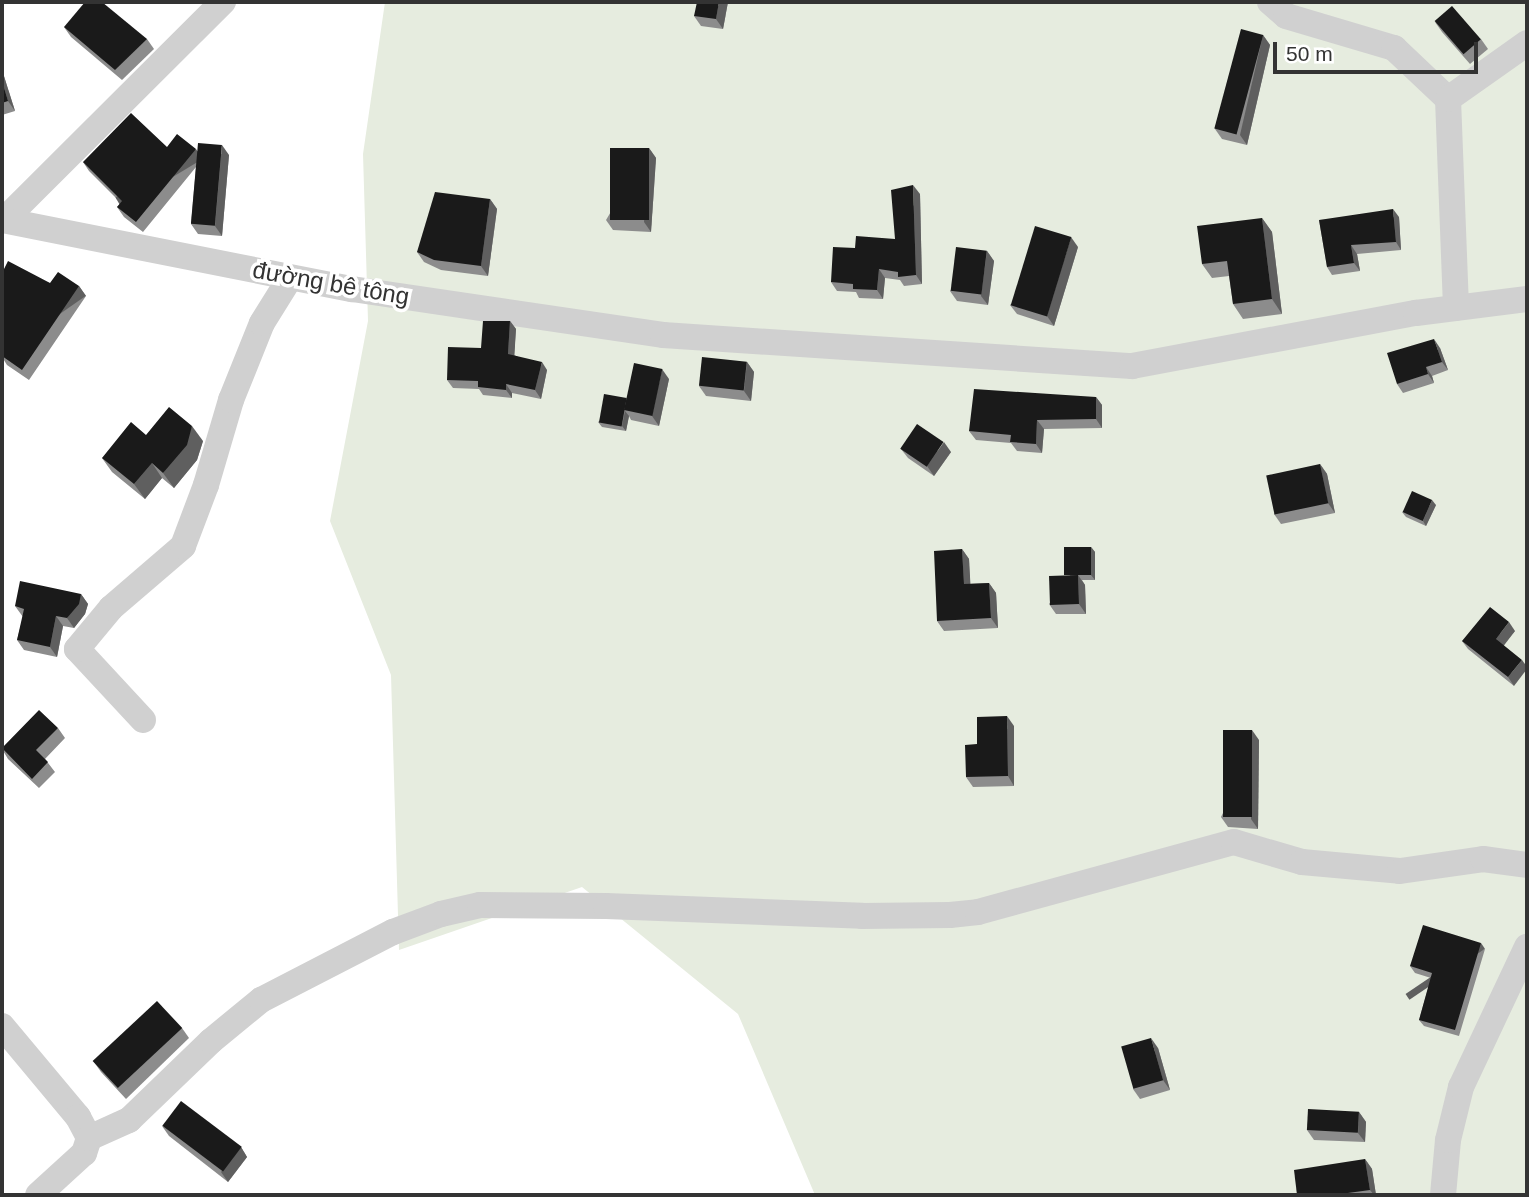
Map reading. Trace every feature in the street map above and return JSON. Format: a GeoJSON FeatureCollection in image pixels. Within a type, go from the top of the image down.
{"type":"FeatureCollection","features":[{"type":"Feature","properties":{"kind":"street"},"geometry":{"type":"LineString","coordinates":[[4,219],[223,2]]}},
{"type":"Feature","properties":{"kind":"street"},"geometry":{"type":"LineString","coordinates":[[1270,2],[1286,16],[1394,48],[1448,99],[1456,308]]}},
{"type":"Feature","properties":{"kind":"street"},"geometry":{"type":"LineString","coordinates":[[1448,99],[1527,43]]}},
{"type":"Feature","properties":{"kind":"street","name":"đường bê tông"},"geometry":{"type":"LineString","coordinates":[[4,219],[290,278],[663,335],[1132,366],[1456,308],[1527,299]]}},
{"type":"Feature","properties":{"kind":"street"},"geometry":{"type":"LineString","coordinates":[[143,720],[77,649],[111,608],[183,546],[206,485],[231,400],[262,323],[290,278]]}},
{"type":"Feature","properties":{"kind":"street"},"geometry":{"type":"LineString","coordinates":[[89,1138],[129,1120],[211,1041],[261,1000],[393,932],[441,914],[481,905],[632,907],[862,916],[950,915],[978,912],[1234,842],[1302,862],[1400,872],[1483,859],[1527,865]]}},
{"type":"Feature","properties":{"kind":"street"},"geometry":{"type":"LineString","coordinates":[[1443,1195],[1448,1140],[1461,1087],[1527,947]]}},
{"type":"Feature","properties":{"kind":"street"},"geometry":{"type":"LineString","coordinates":[[2,1026],[78,1117],[89,1138],[84,1153],[38,1195]]}},
{"type":"Feature","properties":{"kind":"shaded area"},"geometry":{"type":"Polygon","coordinates":[[[385,2],[1527,2],[1527,1195],[815,1195],[738,1014],[582,887],[399,950],[391,675],[330,521],[368,321],[363,154],[385,2]]]}},
{"type":"Feature","properties":{"kind":"building"},"geometry":{"type":"Polygon","coordinates":[[[85,2],[102,2],[147,39],[115,70],[64,27],[85,2]]]}},
{"type":"Feature","properties":{"kind":"building"},"geometry":{"type":"Polygon","coordinates":[[[697,2],[719,2],[716,19],[694,16],[697,2]]]}},
{"type":"Feature","properties":{"kind":"building"},"geometry":{"type":"Polygon","coordinates":[[[1452,6],[1481,39],[1464,54],[1435,21],[1452,6]]]}},
{"type":"Feature","properties":{"kind":"building"},"geometry":{"type":"Polygon","coordinates":[[[1241,29],[1263,35],[1237,134],[1214,128],[1241,29]]]}},
{"type":"Feature","properties":{"kind":"building"},"geometry":{"type":"Polygon","coordinates":[[[2,81],[8,101],[2,103],[2,81]]]}},
{"type":"Feature","properties":{"kind":"building"},"geometry":{"type":"Polygon","coordinates":[[[131,113],[167,147],[177,134],[196,149],[136,222],[117,207],[122,201],[83,162],[131,113]]]}},
{"type":"Feature","properties":{"kind":"building"},"geometry":{"type":"Polygon","coordinates":[[[198,143],[222,145],[215,226],[191,224],[198,143]]]}},
{"type":"Feature","properties":{"kind":"building"},"geometry":{"type":"Polygon","coordinates":[[[610,148],[649,148],[649,220],[610,220],[610,148]]]}},
{"type":"Feature","properties":{"kind":"building"},"geometry":{"type":"Polygon","coordinates":[[[913,185],[916,275],[898,277],[898,272],[879,269],[877,290],[853,289],[853,284],[831,282],[833,247],[855,248],[856,236],[895,239],[891,190],[913,185]]]}},
{"type":"Feature","properties":{"kind":"building"},"geometry":{"type":"Polygon","coordinates":[[[435,192],[490,199],[481,266],[434,260],[417,252],[435,192]]]}},
{"type":"Feature","properties":{"kind":"building"},"geometry":{"type":"Polygon","coordinates":[[[1393,209],[1396,242],[1351,245],[1354,263],[1327,267],[1319,220],[1393,209]]]}},
{"type":"Feature","properties":{"kind":"building"},"geometry":{"type":"Polygon","coordinates":[[[1262,218],[1272,299],[1233,304],[1227,261],[1202,264],[1197,226],[1262,218]]]}},
{"type":"Feature","properties":{"kind":"building"},"geometry":{"type":"Polygon","coordinates":[[[1035,226],[1071,237],[1047,316],[1011,305],[1035,226]]]}},
{"type":"Feature","properties":{"kind":"building"},"geometry":{"type":"Polygon","coordinates":[[[956,247],[987,251],[981,294],[951,291],[956,247]]]}},
{"type":"Feature","properties":{"kind":"building"},"geometry":{"type":"Polygon","coordinates":[[[8,261],[50,283],[58,272],[79,286],[22,370],[2,356],[2,273],[8,261]]]}},
{"type":"Feature","properties":{"kind":"building"},"geometry":{"type":"Polygon","coordinates":[[[483,321],[510,321],[508,354],[542,362],[535,390],[506,384],[506,390],[478,387],[478,381],[447,380],[448,347],[481,348],[483,321]]]}},
{"type":"Feature","properties":{"kind":"building"},"geometry":{"type":"Polygon","coordinates":[[[1434,339],[1442,362],[1426,367],[1428,374],[1397,384],[1387,353],[1434,339]]]}},
{"type":"Feature","properties":{"kind":"building"},"geometry":{"type":"Polygon","coordinates":[[[702,357],[747,362],[744,391],[699,386],[702,357]]]}},
{"type":"Feature","properties":{"kind":"building"},"geometry":{"type":"Polygon","coordinates":[[[634,363],[662,369],[652,416],[624,410],[634,363]]]}},
{"type":"Feature","properties":{"kind":"building"},"geometry":{"type":"Polygon","coordinates":[[[974,389],[1096,397],[1096,419],[1037,420],[1036,444],[1010,442],[1011,435],[969,431],[974,389]]]}},
{"type":"Feature","properties":{"kind":"building"},"geometry":{"type":"Polygon","coordinates":[[[604,394],[627,398],[622,427],[599,423],[604,394]]]}},
{"type":"Feature","properties":{"kind":"building"},"geometry":{"type":"Polygon","coordinates":[[[169,407],[192,426],[187,445],[163,473],[152,463],[134,484],[102,458],[131,422],[146,435],[169,407]]]}},
{"type":"Feature","properties":{"kind":"building"},"geometry":{"type":"Polygon","coordinates":[[[917,424],[944,442],[927,467],[900,449],[917,424]]]}},
{"type":"Feature","properties":{"kind":"building"},"geometry":{"type":"Polygon","coordinates":[[[1320,464],[1328,503],[1275,515],[1266,475],[1320,464]]]}},
{"type":"Feature","properties":{"kind":"building"},"geometry":{"type":"Polygon","coordinates":[[[1412,491],[1432,500],[1423,521],[1403,512],[1412,491]]]}},
{"type":"Feature","properties":{"kind":"building"},"geometry":{"type":"Polygon","coordinates":[[[1064,547],[1091,547],[1091,575],[1064,575],[1064,547]]]}},
{"type":"Feature","properties":{"kind":"building"},"geometry":{"type":"Polygon","coordinates":[[[962,549],[964,584],[989,583],[991,618],[937,621],[934,551],[962,549]]]}},
{"type":"Feature","properties":{"kind":"building"},"geometry":{"type":"Polygon","coordinates":[[[1078,575],[1079,604],[1050,605],[1049,576],[1078,575]]]}},
{"type":"Feature","properties":{"kind":"building"},"geometry":{"type":"Polygon","coordinates":[[[20,581],[81,594],[79,604],[67,618],[56,616],[50,647],[17,640],[24,609],[15,606],[20,581]]]}},
{"type":"Feature","properties":{"kind":"building"},"geometry":{"type":"Polygon","coordinates":[[[1490,607],[1509,622],[1496,639],[1522,660],[1508,677],[1462,641],[1490,607]]]}},
{"type":"Feature","properties":{"kind":"building"},"geometry":{"type":"Polygon","coordinates":[[[39,710],[58,728],[36,750],[48,762],[32,779],[2,748],[39,710]]]}},
{"type":"Feature","properties":{"kind":"building"},"geometry":{"type":"Polygon","coordinates":[[[1007,716],[1008,776],[966,777],[965,745],[977,744],[977,717],[1007,716]]]}},
{"type":"Feature","properties":{"kind":"building"},"geometry":{"type":"Polygon","coordinates":[[[1223,730],[1252,730],[1252,817],[1223,817],[1223,730]]]}},
{"type":"Feature","properties":{"kind":"building"},"geometry":{"type":"Polygon","coordinates":[[[1423,925],[1481,943],[1455,1030],[1419,1020],[1432,973],[1410,966],[1423,925]]]}},
{"type":"Feature","properties":{"kind":"building"},"geometry":{"type":"Polygon","coordinates":[[[157,1001],[182,1028],[118,1088],[93,1061],[157,1001]]]}},
{"type":"Feature","properties":{"kind":"building"},"geometry":{"type":"Polygon","coordinates":[[[1151,1038],[1163,1080],[1133,1089],[1121,1047],[1151,1038]]]}},
{"type":"Feature","properties":{"kind":"building"},"geometry":{"type":"Polygon","coordinates":[[[181,1101],[242,1147],[223,1171],[162,1126],[181,1101]]]}},
{"type":"Feature","properties":{"kind":"building"},"geometry":{"type":"Polygon","coordinates":[[[1308,1109],[1359,1112],[1358,1133],[1307,1130],[1308,1109]]]}},
{"type":"Feature","properties":{"kind":"building"},"geometry":{"type":"Polygon","coordinates":[[[1365,1159],[1370,1190],[1333,1195],[1297,1195],[1294,1170],[1365,1159]]]}}]}
